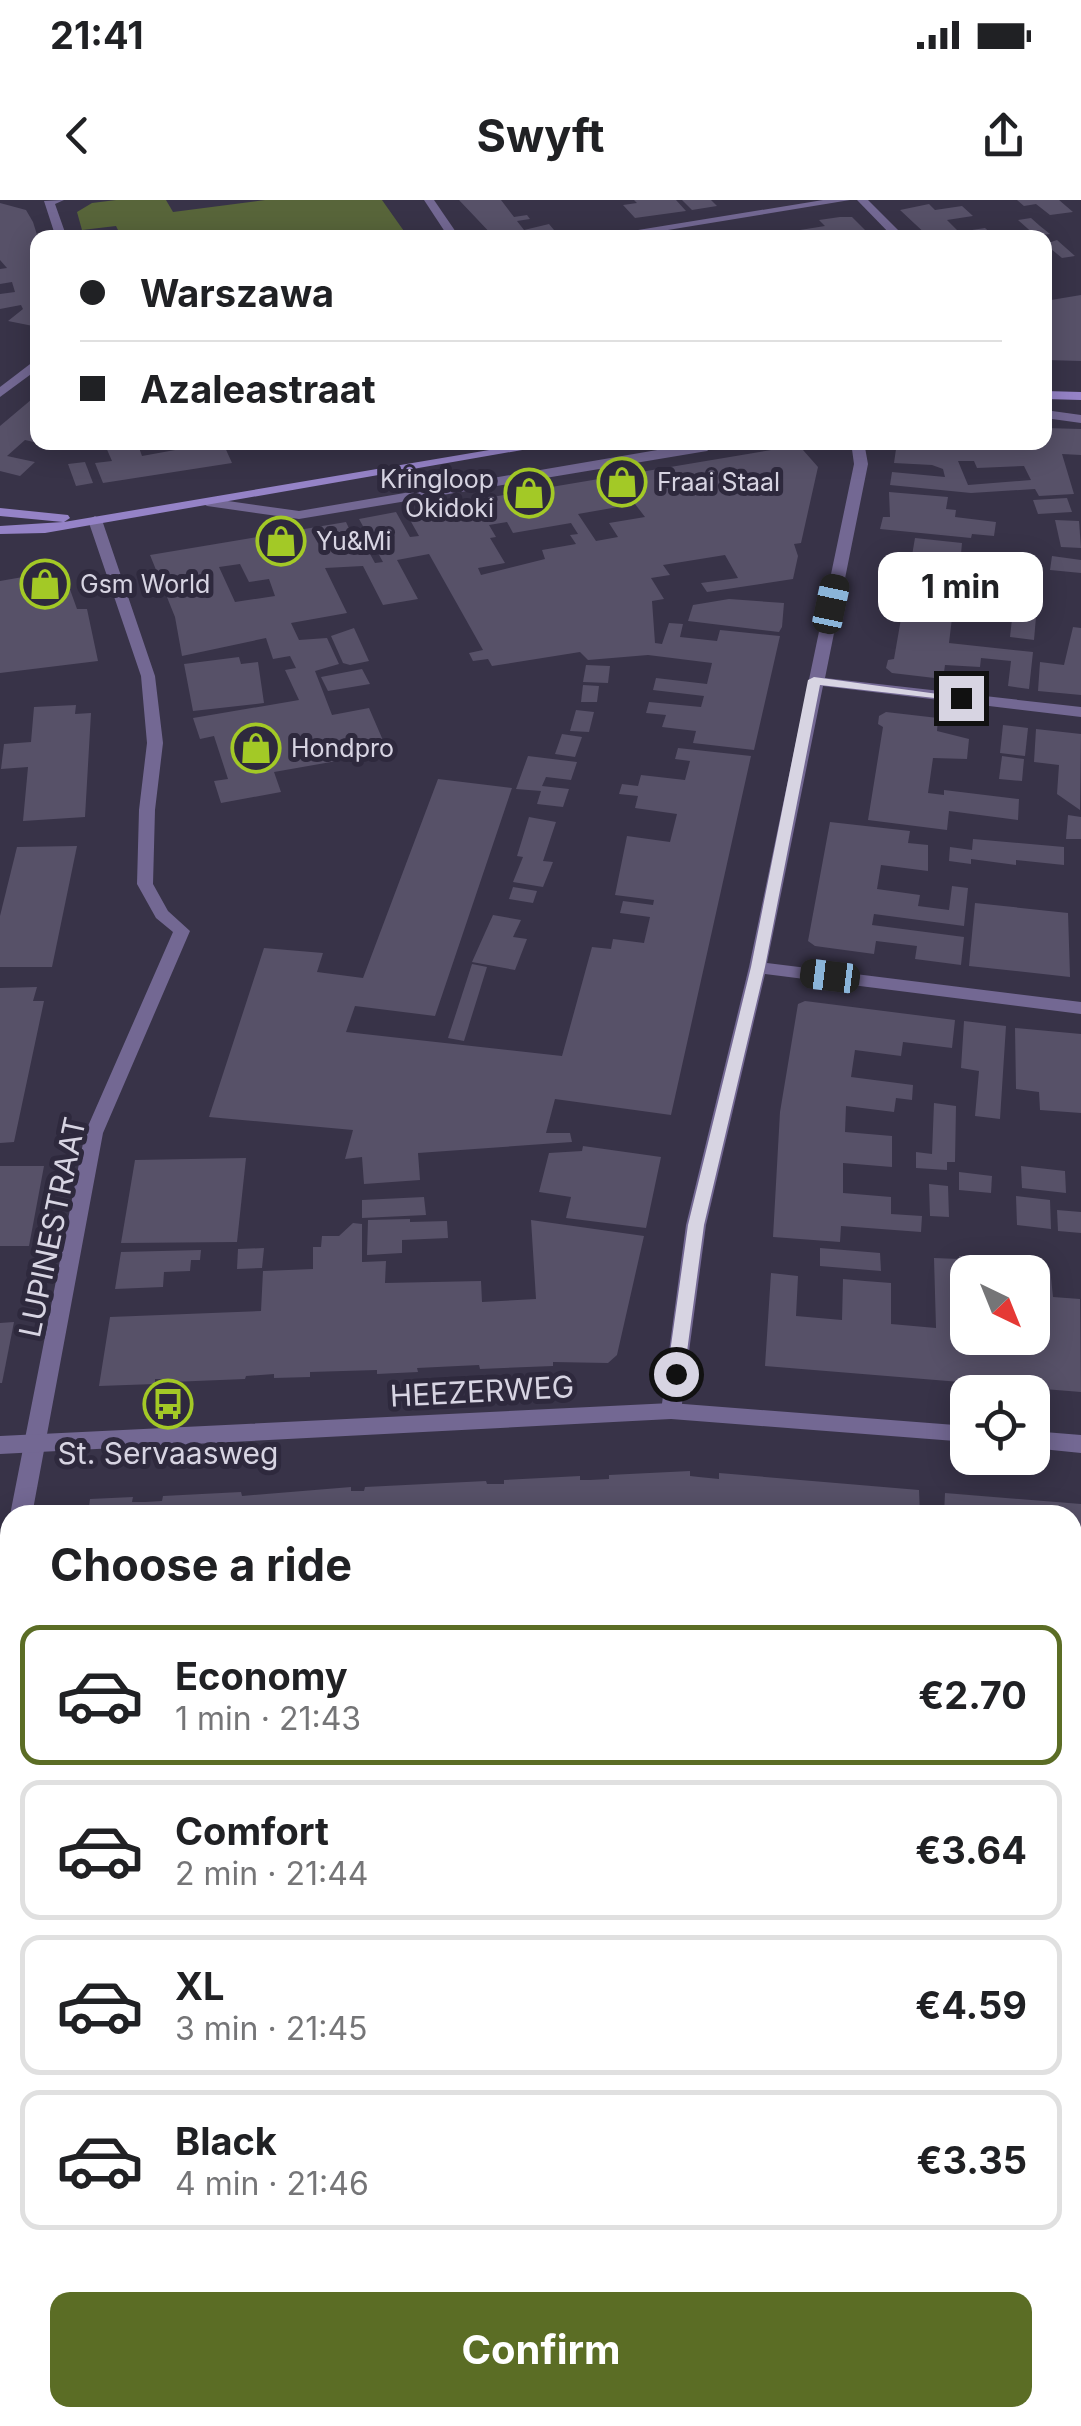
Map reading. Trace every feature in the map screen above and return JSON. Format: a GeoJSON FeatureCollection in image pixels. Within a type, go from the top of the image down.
{"type":"FeatureCollection","features":[{"type":"Feature","properties":{"kind":"main road"},"geometry":{"type":"LineString","coordinates":[[1052,396],[1081,396]]}},
{"type":"Feature","properties":{"kind":"main road"},"geometry":{"type":"LineString","coordinates":[[0,530],[44,529],[515,450]]}},
{"type":"Feature","properties":{"kind":"main road"},"geometry":{"type":"LineString","coordinates":[[0,512],[94,520]]}},
{"type":"Feature","properties":{"kind":"street"},"geometry":{"type":"LineString","coordinates":[[59,200],[46,201],[59,230]]}},
{"type":"Feature","properties":{"kind":"street"},"geometry":{"type":"LineString","coordinates":[[429,200],[450,230]]}},
{"type":"Feature","properties":{"kind":"street"},"geometry":{"type":"LineString","coordinates":[[647,230],[845,200]]}},
{"type":"Feature","properties":{"kind":"street"},"geometry":{"type":"LineString","coordinates":[[862,200],[893,230]]}},
{"type":"Feature","properties":{"kind":"street"},"geometry":{"type":"LineString","coordinates":[[0,393],[30,369]]}},
{"type":"Feature","properties":{"kind":"street"},"geometry":{"type":"LineString","coordinates":[[1052,415],[1081,418]]}},
{"type":"Feature","properties":{"kind":"street"},"geometry":{"type":"LineString","coordinates":[[207,502],[298,515],[689,450]]}},
{"type":"Feature","properties":{"kind":"street"},"geometry":{"type":"LineString","coordinates":[[671,1411],[696,1225],[758,967],[861,464],[858,450]]}},
{"type":"Feature","properties":{"kind":"street","name":"LUPINESTRAAT"},"geometry":{"type":"LineString","coordinates":[[34,1443],[94,1132],[182,931],[162,914],[145,884],[147,810],[155,743],[148,676],[94,520]]}},
{"type":"Feature","properties":{"kind":"street"},"geometry":{"type":"LineString","coordinates":[[814,680],[1081,712]]}},
{"type":"Feature","properties":{"kind":"street"},"geometry":{"type":"LineString","coordinates":[[758,967],[1081,1008]]}},
{"type":"Feature","properties":{"kind":"street","name":"HEEZERWEG"},"geometry":{"type":"LineString","coordinates":[[0,1444],[671,1411],[950,1433]]}},
{"type":"Feature","properties":{"kind":"street"},"geometry":{"type":"LineString","coordinates":[[1050,1441],[1081,1444]]}},
{"type":"Feature","properties":{"kind":"street"},"geometry":{"type":"LineString","coordinates":[[23,1505],[34,1443]]}},
{"type":"Feature","properties":{"kind":"green space"},"geometry":{"type":"Polygon","coordinates":[[[166,200],[173,212],[265,200],[382,200],[403,230],[118,230],[116,226],[82,230],[77,212],[92,203],[166,200]]]}},
{"type":"Feature","properties":{"kind":"building"},"geometry":{"type":"Polygon","coordinates":[[[459,200],[501,200],[514,217],[527,215],[530,219],[517,221],[524,230],[487,230],[459,200]]]}},
{"type":"Feature","properties":{"kind":"building"},"geometry":{"type":"Polygon","coordinates":[[[634,200],[676,200],[686,211],[635,218],[623,205],[637,203],[634,200]]]}},
{"type":"Feature","properties":{"kind":"building"},"geometry":{"type":"Polygon","coordinates":[[[682,200],[711,200],[717,206],[692,210],[682,200]]]}},
{"type":"Feature","properties":{"kind":"building"},"geometry":{"type":"Polygon","coordinates":[[[1017,200],[1059,200],[1073,212],[1050,215],[1036,204],[1024,206],[1017,200]]]}},
{"type":"Feature","properties":{"kind":"building"},"geometry":{"type":"Polygon","coordinates":[[[0,203],[26,210],[36,230],[30,230],[30,325],[8,321],[23,309],[21,305],[0,309],[0,294],[15,292],[12,282],[0,284],[0,269],[7,268],[0,260],[0,203]]]}},
{"type":"Feature","properties":{"kind":"building"},"geometry":{"type":"Polygon","coordinates":[[[929,204],[935,210],[962,206],[973,216],[947,220],[957,230],[921,230],[900,210],[929,204]]]}},
{"type":"Feature","properties":{"kind":"building"},"geometry":{"type":"Polygon","coordinates":[[[852,217],[865,230],[800,230],[825,226],[819,220],[852,217]]]}},
{"type":"Feature","properties":{"kind":"building"},"geometry":{"type":"Polygon","coordinates":[[[1031,218],[1045,230],[1029,230],[1018,220],[1031,218]]]}},
{"type":"Feature","properties":{"kind":"building"},"geometry":{"type":"Polygon","coordinates":[[[549,224],[554,230],[524,230],[549,224]]]}},
{"type":"Feature","properties":{"kind":"building"},"geometry":{"type":"Polygon","coordinates":[[[1057,240],[1075,256],[1062,258],[1052,250],[1052,242],[1057,240]]]}},
{"type":"Feature","properties":{"kind":"building"},"geometry":{"type":"Polygon","coordinates":[[[1081,295],[1081,361],[1052,360],[1052,300],[1081,295]]]}},
{"type":"Feature","properties":{"kind":"building"},"geometry":{"type":"Polygon","coordinates":[[[30,401],[30,441],[25,440],[7,456],[35,462],[20,476],[0,471],[0,426],[30,401]]]}},
{"type":"Feature","properties":{"kind":"building"},"geometry":{"type":"Polygon","coordinates":[[[1052,428],[1081,429],[1081,455],[1062,454],[1074,494],[1039,496],[1035,489],[971,493],[890,485],[892,472],[945,477],[943,469],[932,465],[894,463],[896,450],[1052,450],[1052,428]],[[958,461],[968,485],[1031,480],[1024,466],[977,468],[974,461],[958,461]]]}},
{"type":"Feature","properties":{"kind":"building"},"geometry":{"type":"Polygon","coordinates":[[[107,450],[140,450],[142,456],[175,450],[226,450],[232,463],[103,483],[95,463],[112,461],[107,450]]]}},
{"type":"Feature","properties":{"kind":"building"},"geometry":{"type":"Polygon","coordinates":[[[771,450],[803,450],[818,467],[801,543],[794,544],[798,556],[793,579],[707,592],[701,583],[738,578],[725,555],[663,565],[670,575],[651,578],[664,599],[652,601],[655,643],[662,644],[669,623],[683,624],[680,637],[717,641],[720,630],[780,636],[754,750],[693,743],[696,731],[662,727],[666,715],[646,713],[649,702],[701,707],[704,696],[653,690],[656,678],[707,684],[712,663],[648,655],[588,660],[580,652],[492,666],[488,659],[473,661],[469,653],[483,650],[429,554],[397,560],[418,599],[383,605],[363,566],[325,568],[347,613],[291,623],[299,640],[327,638],[339,664],[315,671],[332,715],[369,708],[388,752],[274,772],[281,792],[221,803],[214,781],[228,779],[214,736],[200,739],[193,718],[299,700],[285,670],[296,668],[290,656],[273,659],[266,638],[182,656],[175,617],[150,555],[346,522],[353,537],[360,536],[375,563],[383,562],[359,519],[396,512],[410,537],[419,536],[405,511],[452,510],[462,502],[771,450]],[[635,504],[578,514],[596,541],[618,537],[609,523],[645,517],[635,504]],[[507,522],[489,525],[496,537],[490,538],[505,563],[478,568],[481,575],[545,559],[542,550],[576,544],[570,535],[578,534],[571,523],[513,533],[507,522]],[[240,564],[219,567],[235,602],[275,596],[269,579],[249,582],[240,564]]]}},
{"type":"Feature","properties":{"kind":"building"},"geometry":{"type":"Polygon","coordinates":[[[85,462],[93,483],[76,486],[68,464],[85,462]]]}},
{"type":"Feature","properties":{"kind":"building"},"geometry":{"type":"Polygon","coordinates":[[[889,492],[948,497],[946,509],[956,510],[955,517],[996,522],[994,536],[972,534],[971,538],[880,529],[883,517],[890,517],[889,492]]]}},
{"type":"Feature","properties":{"kind":"building"},"geometry":{"type":"Polygon","coordinates":[[[1067,498],[1072,512],[1038,514],[1033,500],[1067,498]]]}},
{"type":"Feature","properties":{"kind":"building"},"geometry":{"type":"Polygon","coordinates":[[[1055,520],[1079,521],[1081,548],[1061,547],[1055,520]]]}},
{"type":"Feature","properties":{"kind":"building"},"geometry":{"type":"Polygon","coordinates":[[[915,538],[962,543],[961,554],[1017,562],[1016,571],[991,568],[991,576],[958,573],[955,600],[986,603],[984,621],[952,618],[949,643],[1033,652],[1029,689],[1008,686],[1011,661],[981,658],[980,667],[945,665],[943,679],[892,673],[886,668],[888,660],[894,659],[915,538]]]}},
{"type":"Feature","properties":{"kind":"building"},"geometry":{"type":"Polygon","coordinates":[[[1052,556],[1081,560],[1081,573],[1050,570],[1052,556]]]}},
{"type":"Feature","properties":{"kind":"building"},"geometry":{"type":"Polygon","coordinates":[[[63,570],[77,609],[87,609],[98,661],[0,673],[0,581],[63,570]]]}},
{"type":"Feature","properties":{"kind":"building"},"geometry":{"type":"Polygon","coordinates":[[[1015,592],[1038,594],[1034,640],[1010,637],[1015,592]]]}},
{"type":"Feature","properties":{"kind":"building"},"geometry":{"type":"Polygon","coordinates":[[[729,599],[784,603],[782,627],[779,632],[688,621],[693,605],[729,599]]]}},
{"type":"Feature","properties":{"kind":"building"},"geometry":{"type":"Polygon","coordinates":[[[1073,627],[1081,628],[1081,695],[1038,691],[1040,662],[1064,665],[1073,627]]]}},
{"type":"Feature","properties":{"kind":"building"},"geometry":{"type":"Polygon","coordinates":[[[354,628],[369,661],[350,665],[343,663],[331,636],[354,628]]]}},
{"type":"Feature","properties":{"kind":"building"},"geometry":{"type":"Polygon","coordinates":[[[239,657],[241,664],[258,662],[264,703],[193,711],[184,664],[239,657]]]}},
{"type":"Feature","properties":{"kind":"building"},"geometry":{"type":"Polygon","coordinates":[[[586,665],[610,666],[608,683],[583,682],[586,665]]]}},
{"type":"Feature","properties":{"kind":"building"},"geometry":{"type":"Polygon","coordinates":[[[362,669],[370,684],[328,691],[321,677],[362,669]]]}},
{"type":"Feature","properties":{"kind":"building"},"geometry":{"type":"Polygon","coordinates":[[[583,685],[599,686],[597,702],[581,702],[583,685]]]}},
{"type":"Feature","properties":{"kind":"building"},"geometry":{"type":"Polygon","coordinates":[[[76,705],[75,714],[91,713],[85,817],[23,821],[28,767],[1,769],[4,744],[31,742],[34,707],[76,705]]]}},
{"type":"Feature","properties":{"kind":"building"},"geometry":{"type":"Polygon","coordinates":[[[576,710],[594,712],[589,732],[570,731],[576,710]]]}},
{"type":"Feature","properties":{"kind":"building"},"geometry":{"type":"Polygon","coordinates":[[[886,712],[938,718],[937,731],[969,739],[967,759],[933,758],[928,793],[944,795],[944,790],[1019,799],[1018,820],[949,811],[947,830],[868,820],[883,727],[878,724],[879,716],[886,712]]]}},
{"type":"Feature","properties":{"kind":"building"},"geometry":{"type":"Polygon","coordinates":[[[1003,725],[1028,728],[1025,756],[1000,753],[1003,725]]]}},
{"type":"Feature","properties":{"kind":"building"},"geometry":{"type":"Polygon","coordinates":[[[1036,729],[1081,734],[1080,810],[1057,794],[1059,765],[1034,762],[1036,729]]]}},
{"type":"Feature","properties":{"kind":"building"},"geometry":{"type":"Polygon","coordinates":[[[562,734],[582,737],[575,757],[555,754],[562,734]]]}},
{"type":"Feature","properties":{"kind":"building"},"geometry":{"type":"Polygon","coordinates":[[[678,748],[751,756],[671,1115],[555,1099],[546,1133],[570,1133],[572,1142],[418,1153],[420,1180],[364,1184],[362,1157],[345,1159],[353,1130],[209,1117],[264,948],[323,953],[317,972],[363,978],[438,779],[512,788],[435,1016],[355,1006],[346,1032],[562,1056],[592,947],[611,949],[613,939],[644,943],[650,917],[620,913],[623,901],[653,905],[654,900],[615,895],[627,836],[670,842],[677,814],[635,808],[638,796],[619,794],[622,784],[638,786],[641,775],[685,780],[690,761],[675,759],[678,748]]]}},
{"type":"Feature","properties":{"kind":"building"},"geometry":{"type":"Polygon","coordinates":[[[528,756],[577,762],[571,780],[546,777],[542,786],[569,789],[563,807],[537,804],[541,791],[516,789],[528,756]]]}},
{"type":"Feature","properties":{"kind":"building"},"geometry":{"type":"Polygon","coordinates":[[[1002,756],[1024,759],[1022,781],[999,779],[1002,756]]]}},
{"type":"Feature","properties":{"kind":"building"},"geometry":{"type":"Polygon","coordinates":[[[1068,815],[1081,817],[1081,839],[1066,839],[1068,815]]]}},
{"type":"Feature","properties":{"kind":"building"},"geometry":{"type":"Polygon","coordinates":[[[529,817],[556,822],[543,861],[553,862],[543,887],[513,882],[523,857],[517,856],[529,817]]]}},
{"type":"Feature","properties":{"kind":"building"},"geometry":{"type":"Polygon","coordinates":[[[830,822],[910,831],[908,843],[928,845],[928,871],[881,865],[877,889],[920,895],[918,906],[949,910],[952,886],[968,888],[964,926],[874,914],[872,925],[964,937],[961,965],[915,959],[917,946],[876,941],[874,954],[815,946],[808,941],[830,822]]]}},
{"type":"Feature","properties":{"kind":"building"},"geometry":{"type":"Polygon","coordinates":[[[973,839],[1064,847],[1064,865],[1016,860],[1016,865],[971,859],[971,864],[949,861],[950,847],[972,850],[973,839]]]}},
{"type":"Feature","properties":{"kind":"building"},"geometry":{"type":"Polygon","coordinates":[[[77,846],[52,967],[0,967],[0,916],[17,847],[77,846]]]}},
{"type":"Feature","properties":{"kind":"building"},"geometry":{"type":"Polygon","coordinates":[[[513,887],[537,891],[533,903],[509,899],[513,887]]]}},
{"type":"Feature","properties":{"kind":"building"},"geometry":{"type":"Polygon","coordinates":[[[975,903],[1068,913],[1070,977],[969,966],[975,903]]]}},
{"type":"Feature","properties":{"kind":"building"},"geometry":{"type":"Polygon","coordinates":[[[493,915],[521,920],[513,937],[527,939],[515,970],[472,962],[493,915]]]}},
{"type":"Feature","properties":{"kind":"building"},"geometry":{"type":"Polygon","coordinates":[[[472,964],[487,967],[464,1041],[448,1038],[472,964]]]}},
{"type":"Feature","properties":{"kind":"building"},"geometry":{"type":"Polygon","coordinates":[[[37,987],[33,1001],[44,1001],[14,1142],[0,1143],[0,988],[37,987]]]}},
{"type":"Feature","properties":{"kind":"building"},"geometry":{"type":"Polygon","coordinates":[[[805,1001],[955,1020],[952,1048],[903,1042],[901,1056],[855,1050],[851,1077],[913,1085],[912,1100],[896,1098],[894,1112],[846,1106],[845,1132],[892,1136],[892,1167],[843,1163],[843,1193],[891,1197],[891,1214],[922,1216],[921,1232],[841,1226],[840,1242],[773,1237],[780,1112],[798,1004],[805,1001]]]}},
{"type":"Feature","properties":{"kind":"building"},"geometry":{"type":"Polygon","coordinates":[[[964,1021],[1006,1026],[1000,1119],[975,1116],[979,1071],[961,1068],[964,1021]]]}},
{"type":"Feature","properties":{"kind":"building"},"geometry":{"type":"Polygon","coordinates":[[[1015,1028],[1081,1034],[1081,1113],[1040,1110],[1039,1092],[1016,1089],[1015,1028]]]}},
{"type":"Feature","properties":{"kind":"building"},"geometry":{"type":"Polygon","coordinates":[[[934,1103],[956,1106],[955,1162],[947,1162],[947,1170],[916,1168],[916,1152],[932,1154],[934,1103]]]}},
{"type":"Feature","properties":{"kind":"building"},"geometry":{"type":"Polygon","coordinates":[[[583,1146],[661,1157],[646,1228],[566,1218],[571,1197],[539,1192],[549,1153],[582,1151],[583,1146]]]}},
{"type":"Feature","properties":{"kind":"building"},"geometry":{"type":"Polygon","coordinates":[[[246,1158],[237,1242],[121,1243],[135,1160],[246,1158]]]}},
{"type":"Feature","properties":{"kind":"building"},"geometry":{"type":"Polygon","coordinates":[[[0,1166],[44,1166],[29,1246],[0,1246],[0,1166]]]}},
{"type":"Feature","properties":{"kind":"building"},"geometry":{"type":"Polygon","coordinates":[[[1021,1166],[1065,1171],[1066,1193],[1022,1188],[1021,1166]]]}},
{"type":"Feature","properties":{"kind":"building"},"geometry":{"type":"Polygon","coordinates":[[[959,1172],[992,1176],[991,1193],[959,1190],[959,1172]]]}},
{"type":"Feature","properties":{"kind":"building"},"geometry":{"type":"Polygon","coordinates":[[[929,1184],[948,1186],[949,1217],[930,1216],[929,1184]]]}},
{"type":"Feature","properties":{"kind":"building"},"geometry":{"type":"Polygon","coordinates":[[[1016,1196],[1050,1200],[1051,1229],[1017,1225],[1016,1196]]]}},
{"type":"Feature","properties":{"kind":"building"},"geometry":{"type":"Polygon","coordinates":[[[424,1197],[426,1215],[362,1218],[362,1200],[424,1197]]]}},
{"type":"Feature","properties":{"kind":"building"},"geometry":{"type":"Polygon","coordinates":[[[1057,1210],[1081,1212],[1081,1233],[1058,1231],[1057,1210]]]}},
{"type":"Feature","properties":{"kind":"building"},"geometry":{"type":"Polygon","coordinates":[[[368,1220],[447,1221],[448,1238],[402,1240],[402,1253],[367,1255],[368,1220]]]}},
{"type":"Feature","properties":{"kind":"building"},"geometry":{"type":"Polygon","coordinates":[[[531,1220],[644,1236],[617,1355],[608,1363],[553,1362],[553,1366],[480,1369],[479,1365],[377,1374],[377,1370],[310,1372],[310,1377],[274,1378],[274,1374],[171,1382],[172,1379],[155,1379],[155,1384],[99,1386],[110,1317],[261,1311],[263,1271],[313,1269],[313,1247],[321,1247],[322,1236],[339,1236],[353,1223],[362,1224],[362,1262],[386,1261],[385,1283],[481,1281],[482,1302],[536,1299],[531,1220]]]}},
{"type":"Feature","properties":{"kind":"building"},"geometry":{"type":"Polygon","coordinates":[[[264,1248],[262,1268],[237,1269],[238,1249],[264,1248]]]}},
{"type":"Feature","properties":{"kind":"building"},"geometry":{"type":"Polygon","coordinates":[[[820,1248],[880,1253],[881,1271],[820,1266],[820,1248]]]}},
{"type":"Feature","properties":{"kind":"building"},"geometry":{"type":"Polygon","coordinates":[[[201,1250],[200,1260],[191,1260],[190,1271],[164,1272],[163,1287],[115,1289],[121,1252],[201,1250]]]}},
{"type":"Feature","properties":{"kind":"building"},"geometry":{"type":"Polygon","coordinates":[[[934,1258],[950,1259],[950,1355],[1050,1355],[1050,1268],[1053,1297],[1080,1299],[1081,1392],[1050,1389],[1050,1375],[950,1375],[950,1381],[765,1366],[771,1273],[798,1276],[796,1316],[842,1320],[843,1279],[891,1283],[891,1324],[936,1328],[934,1258]]]}},
{"type":"Feature","properties":{"kind":"building"},"geometry":{"type":"Polygon","coordinates":[[[14,1322],[2,1383],[0,1383],[0,1323],[14,1322]]]}},
{"type":"Feature","properties":{"kind":"building"},"geometry":{"type":"Polygon","coordinates":[[[690,1471],[690,1476],[719,1479],[719,1473],[919,1490],[920,1505],[89,1505],[90,1499],[133,1497],[132,1502],[145,1502],[162,1501],[163,1496],[241,1492],[242,1496],[351,1487],[351,1491],[364,1491],[365,1487],[486,1481],[504,1484],[504,1480],[580,1476],[580,1480],[609,1479],[609,1475],[690,1471]]]}},
{"type":"Feature","properties":{"kind":"building"},"geometry":{"type":"Polygon","coordinates":[[[945,1493],[1081,1504],[1081,1505],[944,1505],[945,1493]]]}},
{"type":"Feature","properties":{"kind":"place","name":"Fraai Staal"},"geometry":{"type":"Point","coordinates":[622,482]}},
{"type":"Feature","properties":{"kind":"place","name":"Kringloop Okidoki"},"geometry":{"type":"Point","coordinates":[529,493]}},
{"type":"Feature","properties":{"kind":"place","name":"Yu&Mi"},"geometry":{"type":"Point","coordinates":[281,541]}},
{"type":"Feature","properties":{"kind":"place","name":"Gsm World"},"geometry":{"type":"Point","coordinates":[45,584]}},
{"type":"Feature","properties":{"kind":"place","name":"Hondpro"},"geometry":{"type":"Point","coordinates":[256,748]}},
{"type":"Feature","properties":{"kind":"place","name":"St. Servaasweg"},"geometry":{"type":"Point","coordinates":[168,1404]}},
{"type":"Feature","properties":{"kind":"route"},"geometry":{"type":"LineString","coordinates":[[676,1374],[696,1225],[758,967],[814,680],[961,698]]}}]}
